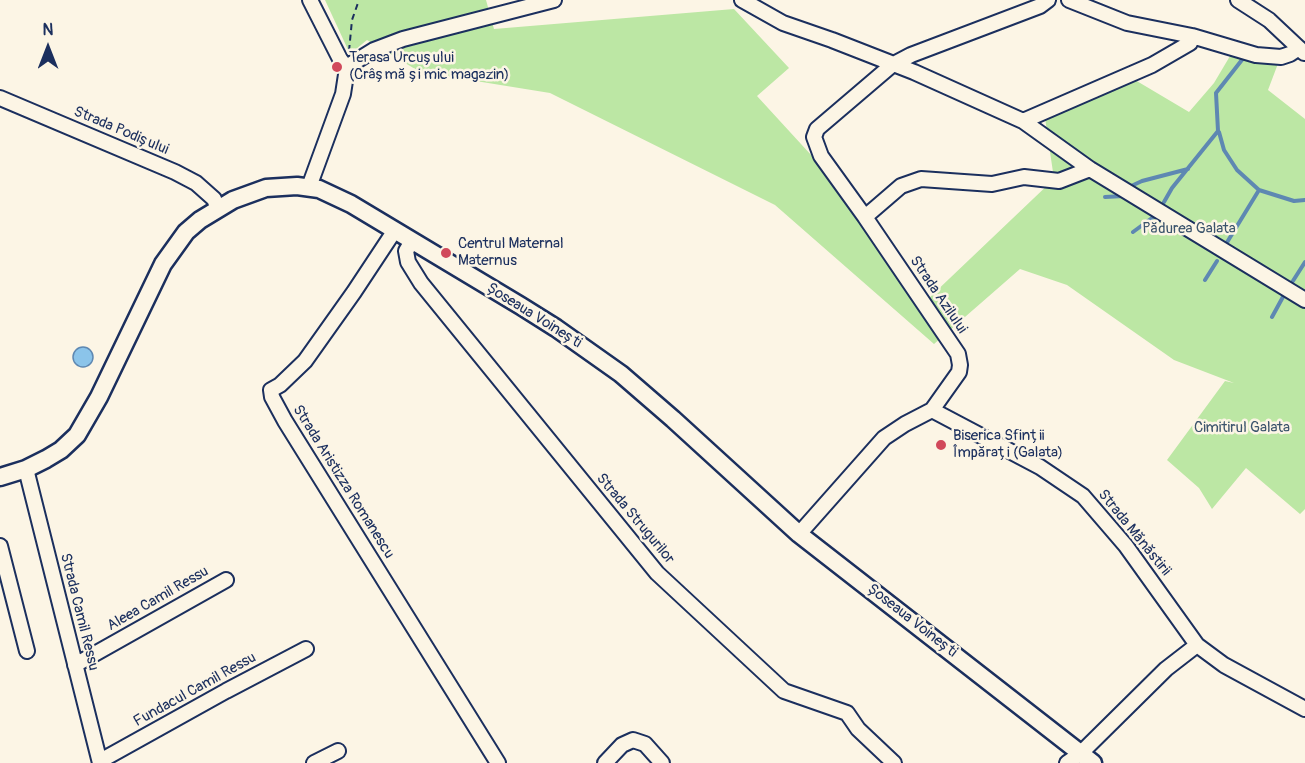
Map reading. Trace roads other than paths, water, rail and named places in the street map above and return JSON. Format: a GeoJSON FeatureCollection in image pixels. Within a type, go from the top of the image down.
{"type":"FeatureCollection","features":[{"type":"Feature","properties":{"kind":"main road","name":"Șoseaua Voinești"},"geometry":{"type":"LineString","coordinates":[[1,475],[26,469],[61,450],[77,435],[99,397],[163,264],[186,232],[218,208],[233,200],[266,188],[309,187],[329,193],[395,230],[556,328],[621,374],[799,534],[863,582],[1080,760]]}},
{"type":"Feature","properties":{"kind":"street"},"geometry":{"type":"LineString","coordinates":[[310,0],[340,60],[347,68]]}},
{"type":"Feature","properties":{"kind":"street"},"geometry":{"type":"LineString","coordinates":[[309,187],[343,94],[347,68],[374,50],[403,39],[554,0]]}},
{"type":"Feature","properties":{"kind":"street"},"geometry":{"type":"LineString","coordinates":[[742,0],[783,23],[832,40],[976,99],[1023,121],[1090,170],[1305,300]]}},
{"type":"Feature","properties":{"kind":"street"},"geometry":{"type":"LineString","coordinates":[[892,65],[911,55],[1040,6],[1048,0]]}},
{"type":"Feature","properties":{"kind":"street"},"geometry":{"type":"LineString","coordinates":[[1070,0],[1126,22],[1192,36],[1270,57],[1302,51]]}},
{"type":"Feature","properties":{"kind":"street"},"geometry":{"type":"LineString","coordinates":[[1242,1],[1269,20],[1302,51]]}},
{"type":"Feature","properties":{"kind":"street"},"geometry":{"type":"LineString","coordinates":[[1023,121],[1152,65],[1190,43],[1192,36]]}},
{"type":"Feature","properties":{"kind":"street","name":"Strada Azilului"},"geometry":{"type":"LineString","coordinates":[[799,534],[884,438],[933,410],[959,372],[958,354],[821,156],[814,136],[817,129],[892,65]]}},
{"type":"Feature","properties":{"kind":"street","name":"Strada Podișului"},"geometry":{"type":"LineString","coordinates":[[0,98],[175,172],[196,183],[214,199],[218,208]]}},
{"type":"Feature","properties":{"kind":"street"},"geometry":{"type":"LineString","coordinates":[[865,217],[901,186],[921,179],[992,184],[1024,177],[1059,181],[1090,170]]}},
{"type":"Feature","properties":{"kind":"street","name":"Strada Aristizza Romanescu"},"geometry":{"type":"LineString","coordinates":[[395,230],[305,361],[280,385],[271,390],[272,398],[498,763]]}},
{"type":"Feature","properties":{"kind":"street","name":"Strada Strugurilor"},"geometry":{"type":"LineString","coordinates":[[411,241],[406,251],[408,262],[421,283],[657,573],[784,691],[847,713],[858,729],[894,763]]}},
{"type":"Feature","properties":{"kind":"street","name":"Strada Mănăstirii"},"geometry":{"type":"LineString","coordinates":[[933,410],[1040,467],[1083,496],[1126,546],[1197,645],[1224,665],[1305,709]]}},
{"type":"Feature","properties":{"kind":"street","name":"Strada Camil Ressu"},"geometry":{"type":"LineString","coordinates":[[26,469],[100,762]]}},
{"type":"Feature","properties":{"kind":"street"},"geometry":{"type":"LineString","coordinates":[[0,546],[27,651]]}},
{"type":"Feature","properties":{"kind":"street","name":"Aleea Camil Ressu"},"geometry":{"type":"LineString","coordinates":[[75,664],[226,579]]}},
{"type":"Feature","properties":{"kind":"street"},"geometry":{"type":"LineString","coordinates":[[1080,760],[1166,669],[1197,645]]}},
{"type":"Feature","properties":{"kind":"street","name":"Fundacul Camil Ressu"},"geometry":{"type":"LineString","coordinates":[[100,762],[226,691],[306,650]]}},
{"type":"Feature","properties":{"kind":"street"},"geometry":{"type":"LineString","coordinates":[[605,763],[622,745],[633,740],[645,744],[662,763]]}},
{"type":"Feature","properties":{"kind":"street"},"geometry":{"type":"LineString","coordinates":[[314,763],[338,751]]}},
{"type":"Feature","properties":{"kind":"water"},"geometry":{"type":"Polygon","coordinates":[[[83,347],[90,350],[93,357],[90,364],[83,367],[76,364],[73,357],[76,350],[83,347]]]}},
{"type":"Feature","properties":{"kind":"waterway"},"geometry":{"type":"LineString","coordinates":[[1164,202],[1172,188],[1218,131],[1216,93],[1245,56]]}},
{"type":"Feature","properties":{"kind":"waterway"},"geometry":{"type":"LineString","coordinates":[[1219,132],[1224,150],[1237,170],[1259,190]]}},
{"type":"Feature","properties":{"kind":"waterway"},"geometry":{"type":"LineString","coordinates":[[1129,187],[1142,181],[1188,169]]}},
{"type":"Feature","properties":{"kind":"waterway"},"geometry":{"type":"LineString","coordinates":[[1226,244],[1259,190],[1294,201],[1305,200]]}},
{"type":"Feature","properties":{"kind":"waterway"},"geometry":{"type":"LineString","coordinates":[[1105,197],[1124,196]]}},
{"type":"Feature","properties":{"kind":"waterway"},"geometry":{"type":"LineString","coordinates":[[1133,232],[1152,218]]}},
{"type":"Feature","properties":{"kind":"waterway"},"geometry":{"type":"LineString","coordinates":[[1205,280],[1217,261]]}},
{"type":"Feature","properties":{"kind":"waterway"},"geometry":{"type":"LineString","coordinates":[[1291,284],[1305,262]]}},
{"type":"Feature","properties":{"kind":"waterway"},"geometry":{"type":"LineString","coordinates":[[1272,317],[1284,295]]}},
{"type":"Feature","properties":{"kind":"place","name":"Terasa Urcușului (Crâșmă și mic magazin)"},"geometry":{"type":"Point","coordinates":[337,67]}},
{"type":"Feature","properties":{"kind":"place","name":"Centrul Maternal Maternus"},"geometry":{"type":"Point","coordinates":[446,253]}},
{"type":"Feature","properties":{"kind":"place","name":"Biserica Sfinții Împărați (Galata)"},"geometry":{"type":"Point","coordinates":[941,445]}},
{"type":"Feature","properties":{"kind":"park label","name":"Pădurea Galata"},"geometry":{"type":"Point","coordinates":[1189,229]}},
{"type":"Feature","properties":{"kind":"park label","name":"Cimitirul Galata"},"geometry":{"type":"Point","coordinates":[1242,428]}}]}
